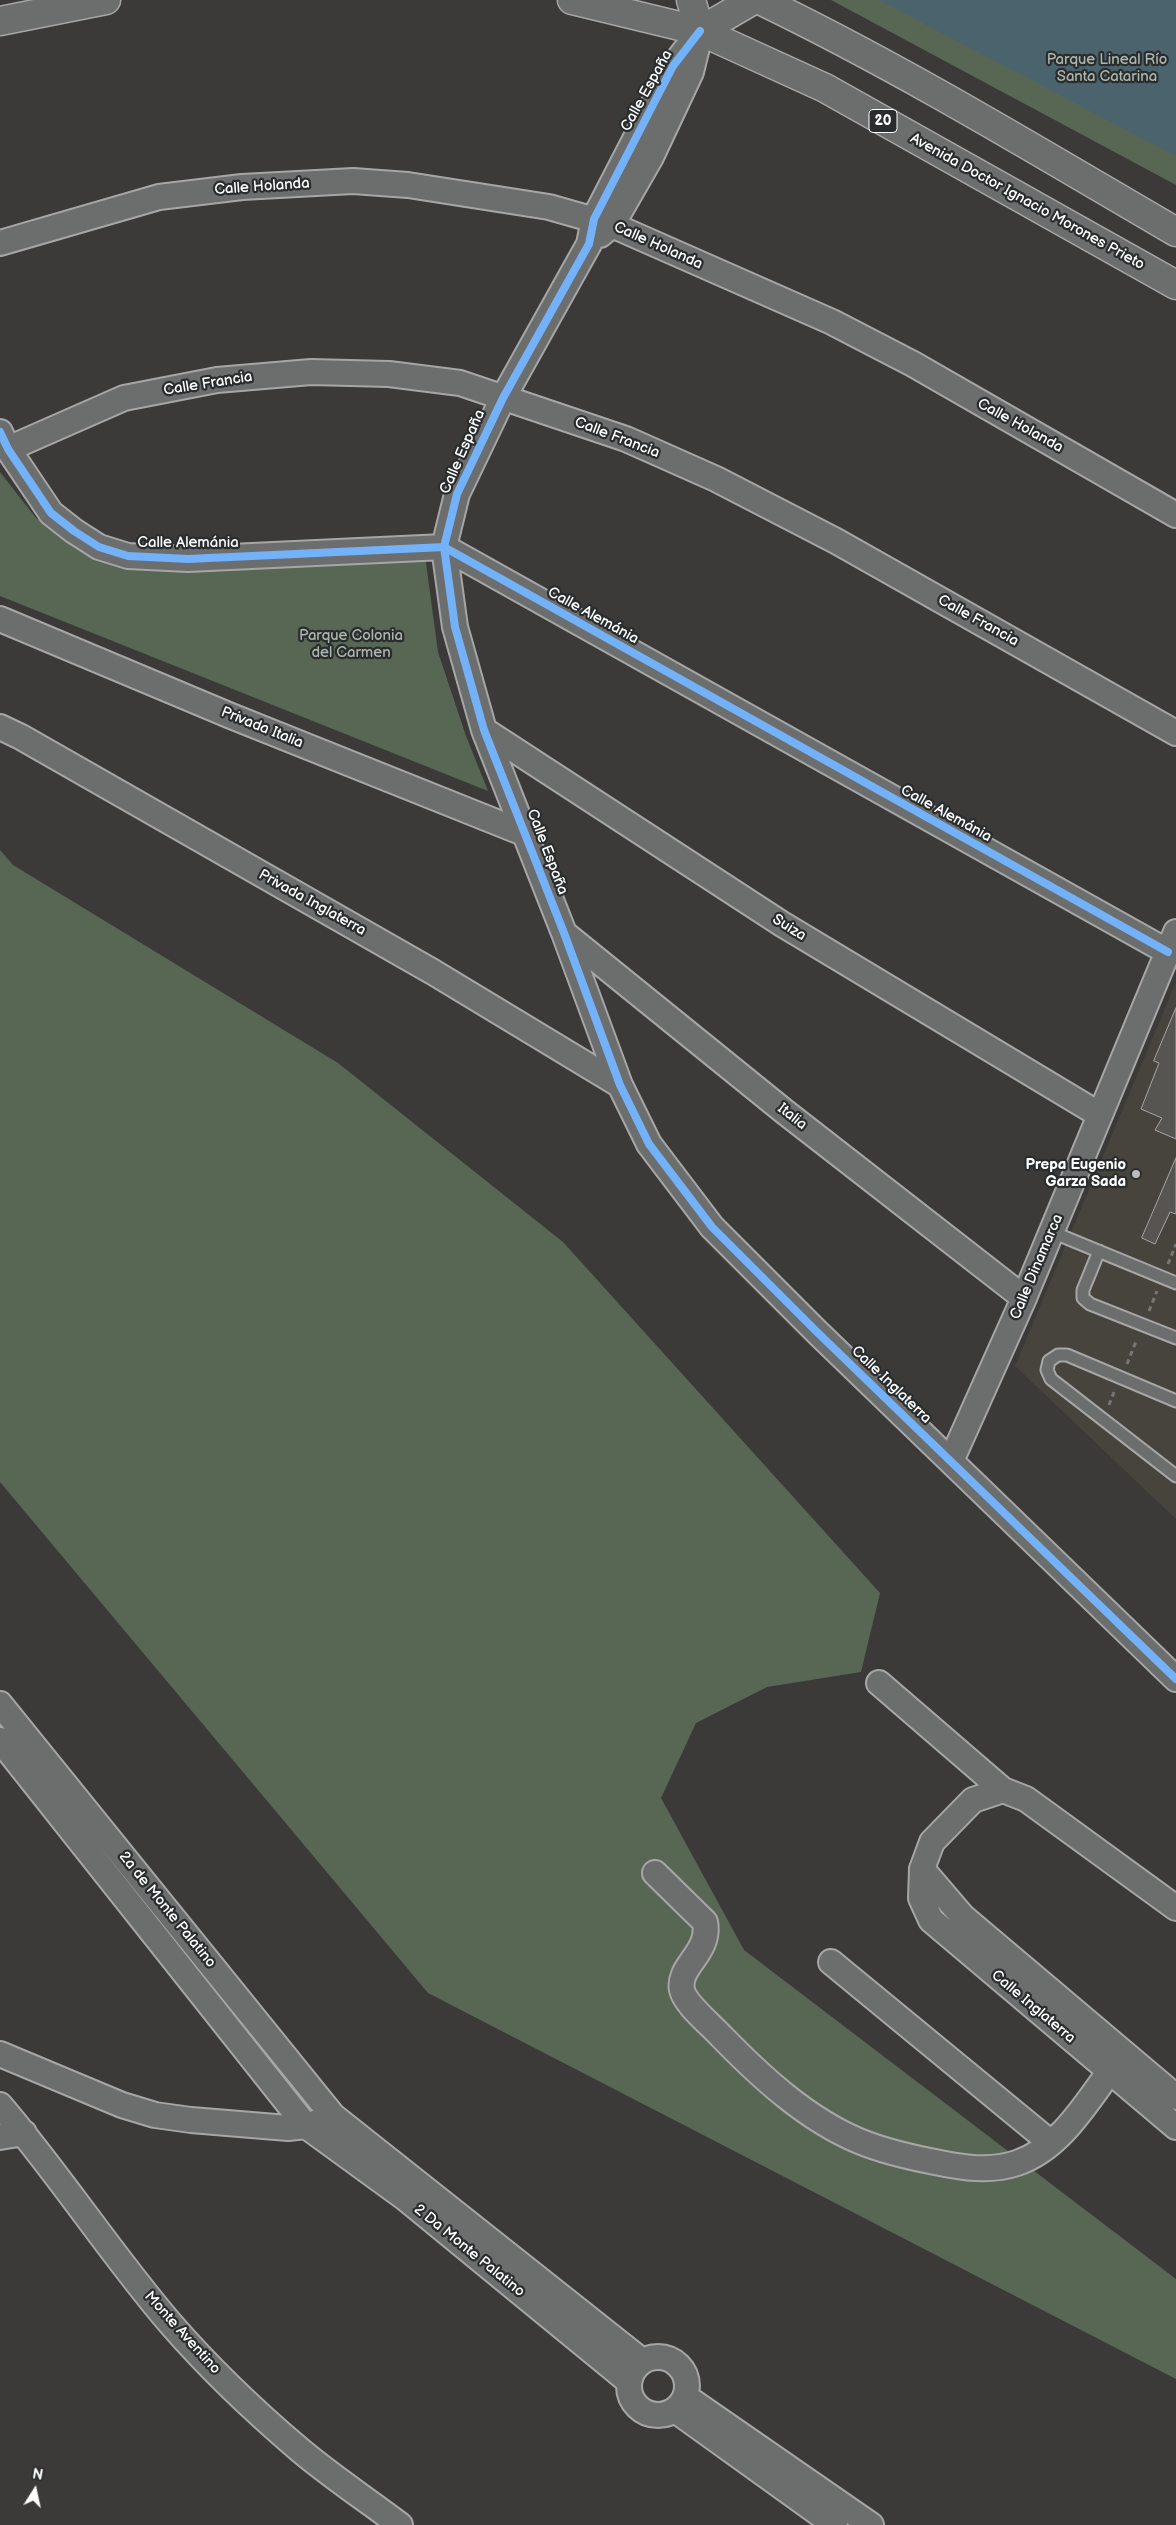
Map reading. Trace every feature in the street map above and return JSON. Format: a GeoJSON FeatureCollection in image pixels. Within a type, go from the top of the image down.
{"type":"FeatureCollection","features":[{"type":"Feature","properties":{"kind":"main road"},"geometry":{"type":"LineString","coordinates":[[0,21],[106,0]]}},
{"type":"Feature","properties":{"kind":"main road","name":"Avenida Doctor Ignacio Morones Prieto"},"geometry":{"type":"LineString","coordinates":[[572,0],[700,32],[825,88],[1176,285]]}},
{"type":"Feature","properties":{"kind":"main road"},"geometry":{"type":"LineString","coordinates":[[691,0],[700,32],[753,0]]}},
{"type":"Feature","properties":{"kind":"main road"},"geometry":{"type":"LineString","coordinates":[[760,0],[811,25],[944,99],[1176,232]]}},
{"type":"Feature","properties":{"kind":"street","name":"Calle España"},"geometry":{"type":"LineString","coordinates":[[620,1085],[564,933],[484,730],[455,627],[444,547],[457,494],[503,398],[603,222],[673,66],[700,32]]}},
{"type":"Feature","properties":{"kind":"street","name":"Calle Holanda"},"geometry":{"type":"LineString","coordinates":[[0,243],[159,197],[242,187],[353,181],[408,185],[549,207],[603,222],[832,322],[913,364],[1176,515]]}},
{"type":"Feature","properties":{"kind":"street","name":"Calle Francia"},"geometry":{"type":"LineString","coordinates":[[4,440],[124,398],[217,380],[311,372],[389,374],[460,383],[626,439],[716,479],[836,542],[1176,733]]}},
{"type":"Feature","properties":{"kind":"street","name":"Calle Alemánia"},"geometry":{"type":"LineString","coordinates":[[4,440],[51,513],[99,547],[128,556],[188,559],[444,547],[1172,942]]}},
{"type":"Feature","properties":{"kind":"street","name":"Privada Italia"},"geometry":{"type":"LineString","coordinates":[[0,619],[231,716],[526,834]]}},
{"type":"Feature","properties":{"kind":"street","name":"Privada Inglaterra"},"geometry":{"type":"LineString","coordinates":[[0,728],[21,737],[433,972],[620,1085]]}},
{"type":"Feature","properties":{"kind":"street","name":"Suiza"},"geometry":{"type":"LineString","coordinates":[[484,730],[782,924],[1100,1115]]}},
{"type":"Feature","properties":{"kind":"street","name":"Italia"},"geometry":{"type":"LineString","coordinates":[[564,933],[785,1112],[1024,1298]]}},
{"type":"Feature","properties":{"kind":"street","name":"Calle Dinamarca"},"geometry":{"type":"LineString","coordinates":[[951,1461],[1024,1298],[1172,942]]}},
{"type":"Feature","properties":{"kind":"street","name":"Calle Inglaterra"},"geometry":{"type":"LineString","coordinates":[[620,1085],[650,1144],[712,1226],[951,1461],[1176,1678]]}},
{"type":"Feature","properties":{"kind":"street"},"geometry":{"type":"LineString","coordinates":[[879,1683],[1003,1790],[1026,1799],[1176,1908]]}},
{"type":"Feature","properties":{"kind":"street","name":"2a de Monte Palatino"},"geometry":{"type":"LineString","coordinates":[[0,1704],[333,2116]]}},
{"type":"Feature","properties":{"kind":"street","name":"2a de Monte Palatino"},"geometry":{"type":"LineString","coordinates":[[0,1740],[306,2126]]}},
{"type":"Feature","properties":{"kind":"street","name":"Calle Inglaterra"},"geometry":{"type":"LineString","coordinates":[[1003,1790],[972,1800],[932,1842],[922,1869],[920,1898],[930,1920],[1176,2127]]}},
{"type":"Feature","properties":{"kind":"street","name":"Calle Inglaterra"},"geometry":{"type":"LineString","coordinates":[[922,1869],[964,1917],[1176,2096]]}},
{"type":"Feature","properties":{"kind":"street"},"geometry":{"type":"LineString","coordinates":[[655,1873],[705,1922],[707,1933],[704,1943],[682,1978],[682,1991],[691,2005],[742,2058],[780,2090],[824,2123],[859,2141],[906,2156],[958,2167],[990,2169],[1019,2162],[1051,2143],[1072,2123],[1110,2071]]}},
{"type":"Feature","properties":{"kind":"street"},"geometry":{"type":"LineString","coordinates":[[831,1962],[1051,2143]]}},
{"type":"Feature","properties":{"kind":"street"},"geometry":{"type":"LineString","coordinates":[[0,2054],[27,2067],[122,2105],[155,2115],[288,2128],[306,2126],[333,2116]]}},
{"type":"Feature","properties":{"kind":"street"},"geometry":{"type":"LineString","coordinates":[[0,2068],[27,2067]]}},
{"type":"Feature","properties":{"kind":"street","name":"Monte Aventino"},"geometry":{"type":"LineString","coordinates":[[0,2105],[24,2133],[114,2256],[171,2325],[223,2379],[301,2451],[400,2525]]}},
{"type":"Feature","properties":{"kind":"street","name":"2 Da Monte Palatino"},"geometry":{"type":"LineString","coordinates":[[333,2116],[642,2361]]}},
{"type":"Feature","properties":{"kind":"street","name":"2 Da Monte Palatino"},"geometry":{"type":"LineString","coordinates":[[306,2126],[405,2198],[628,2380]]}},
{"type":"Feature","properties":{"kind":"street"},"geometry":{"type":"LineString","coordinates":[[0,2137],[24,2133]]}},
{"type":"Feature","properties":{"kind":"street"},"geometry":{"type":"LineString","coordinates":[[660,2357],[677,2364],[686,2379],[680,2403],[658,2416],[640,2410],[629,2394],[628,2380],[635,2367],[642,2361],[660,2357]]}},
{"type":"Feature","properties":{"kind":"street"},"geometry":{"type":"LineString","coordinates":[[680,2403],[834,2525]]}},
{"type":"Feature","properties":{"kind":"street"},"geometry":{"type":"LineString","coordinates":[[680,2403],[871,2525]]}},
{"type":"Feature","properties":{"kind":"lane"},"geometry":{"type":"LineString","coordinates":[[1052,1232],[1176,1283]]}},
{"type":"Feature","properties":{"kind":"lane"},"geometry":{"type":"LineString","coordinates":[[1099,1251],[1083,1290],[1083,1298],[1090,1304],[1176,1338]]}},
{"type":"Feature","properties":{"kind":"lane"},"geometry":{"type":"LineString","coordinates":[[1176,1401],[1067,1355],[1058,1355],[1049,1361],[1047,1370],[1051,1379],[1176,1476]]}},
{"type":"Feature","properties":{"kind":"shaded area","name":"Prepa Eugenio Garza Sada"},"geometry":{"type":"Polygon","coordinates":[[[1176,982],[1176,1519],[1015,1366],[1176,982]]]}},
{"type":"Feature","properties":{"kind":"green space","name":"Parque Lineal Río Santa Catarina"},"geometry":{"type":"Polygon","coordinates":[[[831,0],[1176,0],[1176,185],[831,0]]]}},
{"type":"Feature","properties":{"kind":"green space","name":"Parque Colonia del Carmen"},"geometry":{"type":"Polygon","coordinates":[[[0,472],[36,518],[99,557],[425,556],[438,652],[466,736],[488,791],[0,596],[0,472]]]}},
{"type":"Feature","properties":{"kind":"green space"},"geometry":{"type":"Polygon","coordinates":[[[0,850],[13,865],[338,1063],[563,1242],[880,1593],[861,1672],[767,1687],[696,1723],[661,1798],[744,1950],[1176,2279],[1176,2379],[428,1993],[0,1482],[0,850]]]}},
{"type":"Feature","properties":{"kind":"water","name":"Parque Lineal Río Santa Catarina"},"geometry":{"type":"Polygon","coordinates":[[[879,0],[1176,0],[1176,156],[879,0]]]}},
{"type":"Feature","properties":{"kind":"building"},"geometry":{"type":"Polygon","coordinates":[[[1176,1008],[1176,1139],[1155,1130],[1162,1118],[1141,1109],[1159,1063],[1154,1061],[1176,1008]]]}},
{"type":"Feature","properties":{"kind":"building"},"geometry":{"type":"Polygon","coordinates":[[[1176,1158],[1176,1214],[1170,1212],[1155,1244],[1142,1238],[1176,1158]]]}},
{"type":"Feature","properties":{"kind":"cycle path"},"geometry":{"type":"LineString","coordinates":[[700,31],[673,66],[594,219],[589,244],[503,398],[457,494],[444,547],[455,627],[484,730],[564,933],[620,1085],[649,1144],[712,1227],[817,1332],[1176,1679]]}},
{"type":"Feature","properties":{"kind":"cycle path"},"geometry":{"type":"LineString","coordinates":[[0,432],[8,449],[51,513],[99,547],[128,556],[188,559],[444,547],[1168,952]]}},
{"type":"Feature","properties":{"kind":"place","name":"Prepa Eugenio Garza Sada"},"geometry":{"type":"Point","coordinates":[1136,1174]}}]}
